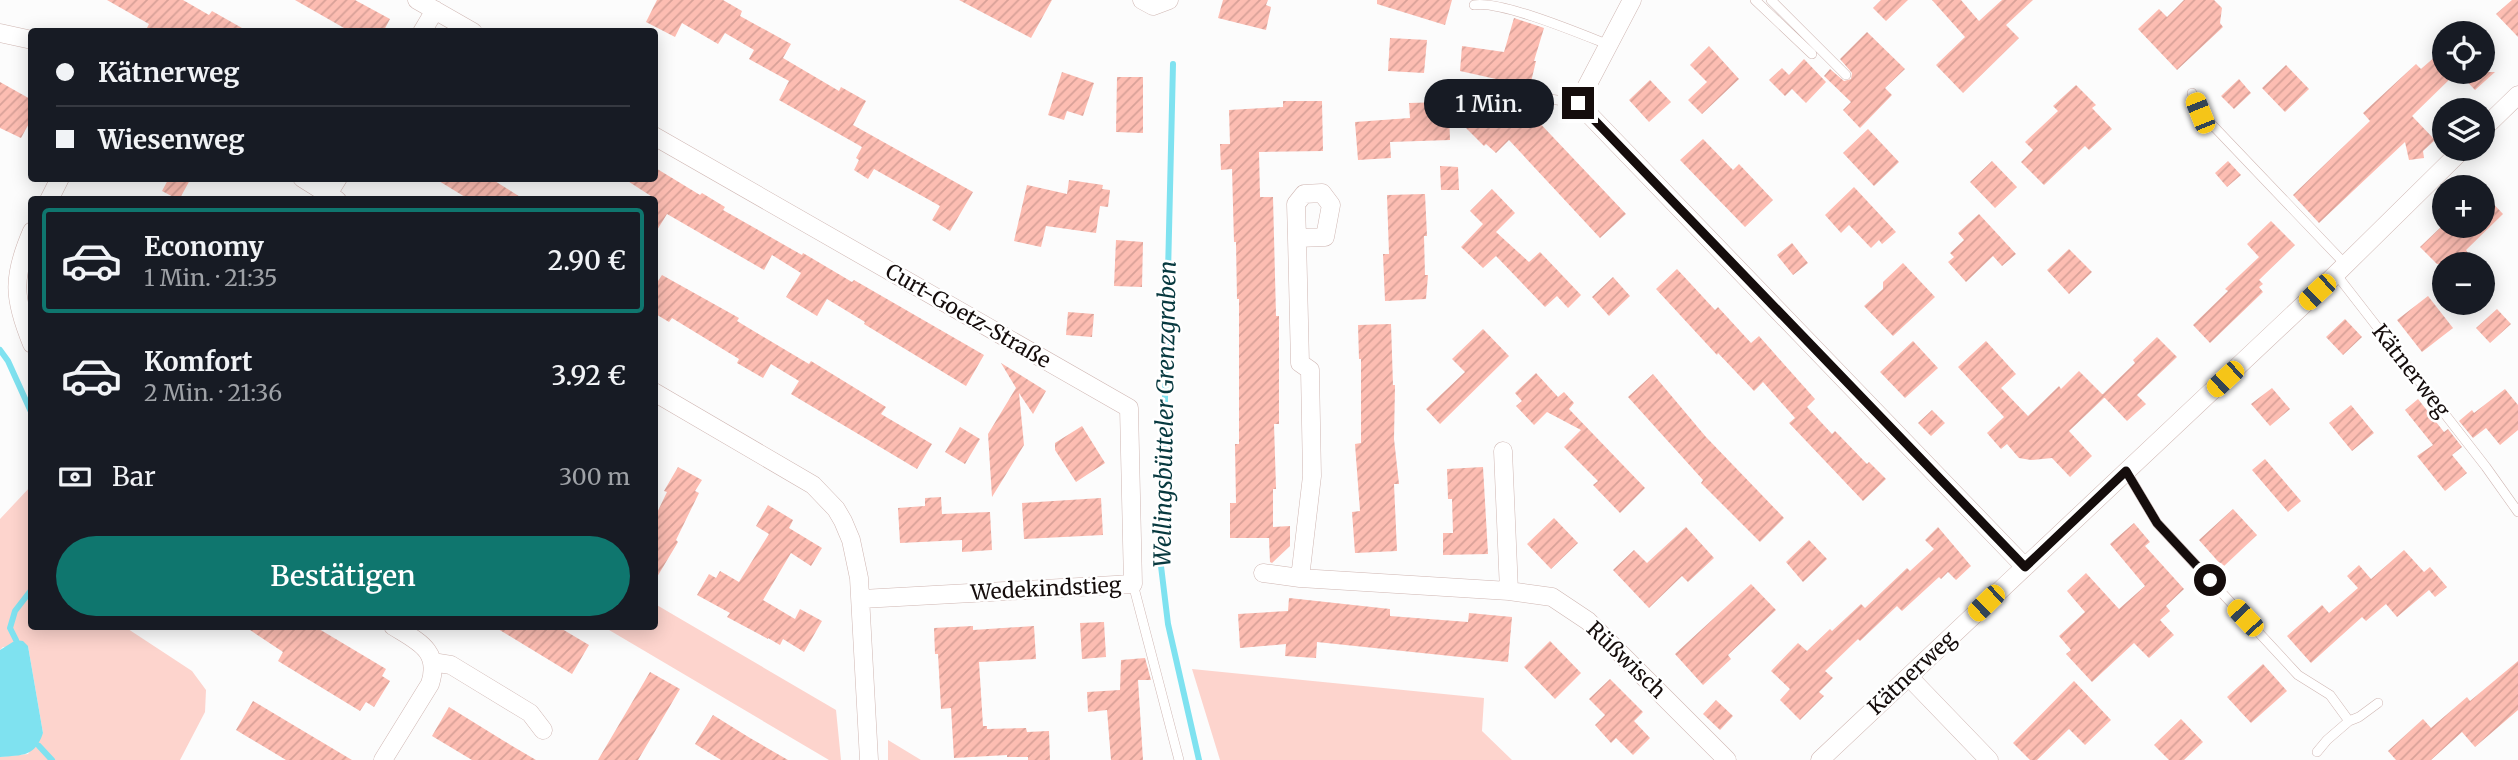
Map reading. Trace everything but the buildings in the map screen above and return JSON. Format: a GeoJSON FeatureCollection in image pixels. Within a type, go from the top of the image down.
{"type":"FeatureCollection","features":[{"type":"Feature","properties":{"kind":"street"},"geometry":{"type":"LineString","coordinates":[[417,0],[465,28]]}},
{"type":"Feature","properties":{"kind":"street"},"geometry":{"type":"LineString","coordinates":[[1632,0],[1578,103],[2025,567]]}},
{"type":"Feature","properties":{"kind":"street"},"geometry":{"type":"LineString","coordinates":[[424,28],[435,10]]}},
{"type":"Feature","properties":{"kind":"street"},"geometry":{"type":"LineString","coordinates":[[0,33],[28,39]]}},
{"type":"Feature","properties":{"kind":"street"},"geometry":{"type":"LineString","coordinates":[[2495,117],[2518,95]]}},
{"type":"Feature","properties":{"kind":"street","name":"Curt-Goetz-Straße"},"geometry":{"type":"LineString","coordinates":[[658,138],[1129,408],[1133,584]]}},
{"type":"Feature","properties":{"kind":"street","name":"Kätnerweg"},"geometry":{"type":"LineString","coordinates":[[1820,760],[2341,269],[2451,161]]}},
{"type":"Feature","properties":{"kind":"street"},"geometry":{"type":"LineString","coordinates":[[308,182],[330,196]]}},
{"type":"Feature","properties":{"kind":"street"},"geometry":{"type":"LineString","coordinates":[[1297,238],[1300,363],[1310,370],[1312,465],[1300,578]]}},
{"type":"Feature","properties":{"kind":"street"},"geometry":{"type":"LineString","coordinates":[[28,241],[20,260],[17,296],[28,331]]}},
{"type":"Feature","properties":{"kind":"street"},"geometry":{"type":"LineString","coordinates":[[658,394],[813,485],[843,520],[857,562],[862,599],[869,760]]}},
{"type":"Feature","properties":{"kind":"street"},"geometry":{"type":"LineString","coordinates":[[1503,451],[1509,591]]}},
{"type":"Feature","properties":{"kind":"street","name":"Rüßwisch"},"geometry":{"type":"LineString","coordinates":[[1263,573],[1300,578],[1509,591],[1552,597],[1588,621],[1727,760]]}},
{"type":"Feature","properties":{"kind":"street","name":"Wedekindstieg"},"geometry":{"type":"LineString","coordinates":[[862,599],[1133,584]]}},
{"type":"Feature","properties":{"kind":"street"},"geometry":{"type":"LineString","coordinates":[[383,760],[430,684],[432,662],[424,647],[399,630]]}},
{"type":"Feature","properties":{"kind":"street"},"geometry":{"type":"LineString","coordinates":[[432,662],[451,665],[530,713],[543,730]]}},
{"type":"Feature","properties":{"kind":"street"},"geometry":{"type":"LineString","coordinates":[[1909,677],[1990,760]]}},
{"type":"Feature","properties":{"kind":"lane"},"geometry":{"type":"LineString","coordinates":[[1755,0],[1812,54]]}},
{"type":"Feature","properties":{"kind":"lane"},"geometry":{"type":"LineString","coordinates":[[1771,0],[1846,75]]}},
{"type":"Feature","properties":{"kind":"lane"},"geometry":{"type":"LineString","coordinates":[[1474,5],[1494,4],[1609,45]]}},
{"type":"Feature","properties":{"kind":"lane"},"geometry":{"type":"LineString","coordinates":[[1487,96],[1500,92],[1578,103]]}},
{"type":"Feature","properties":{"kind":"lane"},"geometry":{"type":"LineString","coordinates":[[2192,93],[2200,113],[2341,269]]}},
{"type":"Feature","properties":{"kind":"lane","name":"Kätnerweg"},"geometry":{"type":"LineString","coordinates":[[2341,269],[2518,512]]}},
{"type":"Feature","properties":{"kind":"lane"},"geometry":{"type":"LineString","coordinates":[[2126,471],[2157,523],[2298,675],[2330,695],[2349,721]]}},
{"type":"Feature","properties":{"kind":"lane","name":"Wedekindstieg"},"geometry":{"type":"LineString","coordinates":[[1133,584],[1179,760]]}},
{"type":"Feature","properties":{"kind":"lane"},"geometry":{"type":"LineString","coordinates":[[2317,752],[2349,721],[2378,703]]}},
{"type":"Feature","properties":{"kind":"shaded area"},"geometry":{"type":"Polygon","coordinates":[[[28,489],[28,630],[130,630],[192,671],[206,690],[205,712],[180,760],[0,760],[0,757],[28,754],[43,733],[28,646],[3,647],[0,650],[0,519],[28,489]]]}},
{"type":"Feature","properties":{"kind":"shaded area"},"geometry":{"type":"Polygon","coordinates":[[[658,606],[836,710],[841,760],[829,760],[609,630],[658,630],[658,606]]]}},
{"type":"Feature","properties":{"kind":"shaded area"},"geometry":{"type":"Polygon","coordinates":[[[1192,669],[1484,698],[1482,731],[1512,760],[1220,760],[1192,669]]]}},
{"type":"Feature","properties":{"kind":"shaded area"},"geometry":{"type":"Polygon","coordinates":[[[888,740],[921,760],[888,760],[888,740]]]}},
{"type":"Feature","properties":{"kind":"water"},"geometry":{"type":"Polygon","coordinates":[[[16,640],[23,641],[28,646],[43,733],[32,751],[0,757],[0,650],[16,640]]]}},
{"type":"Feature","properties":{"kind":"waterway","name":"Wellingsbütteler Grenzgraben"},"geometry":{"type":"LineString","coordinates":[[1173,64],[1161,566],[1168,624],[1199,760]]}},
{"type":"Feature","properties":{"kind":"waterway"},"geometry":{"type":"LineString","coordinates":[[0,350],[8,361],[28,405]]}},
{"type":"Feature","properties":{"kind":"waterway"},"geometry":{"type":"LineString","coordinates":[[16,640],[10,628],[15,611],[28,594]]}},
{"type":"Feature","properties":{"kind":"waterway"},"geometry":{"type":"LineString","coordinates":[[39,746],[52,760]]}},
{"type":"Feature","properties":{"kind":"route"},"geometry":{"type":"LineString","coordinates":[[1578,103],[2025,567],[2126,471],[2157,523],[2210,580]]}}]}
